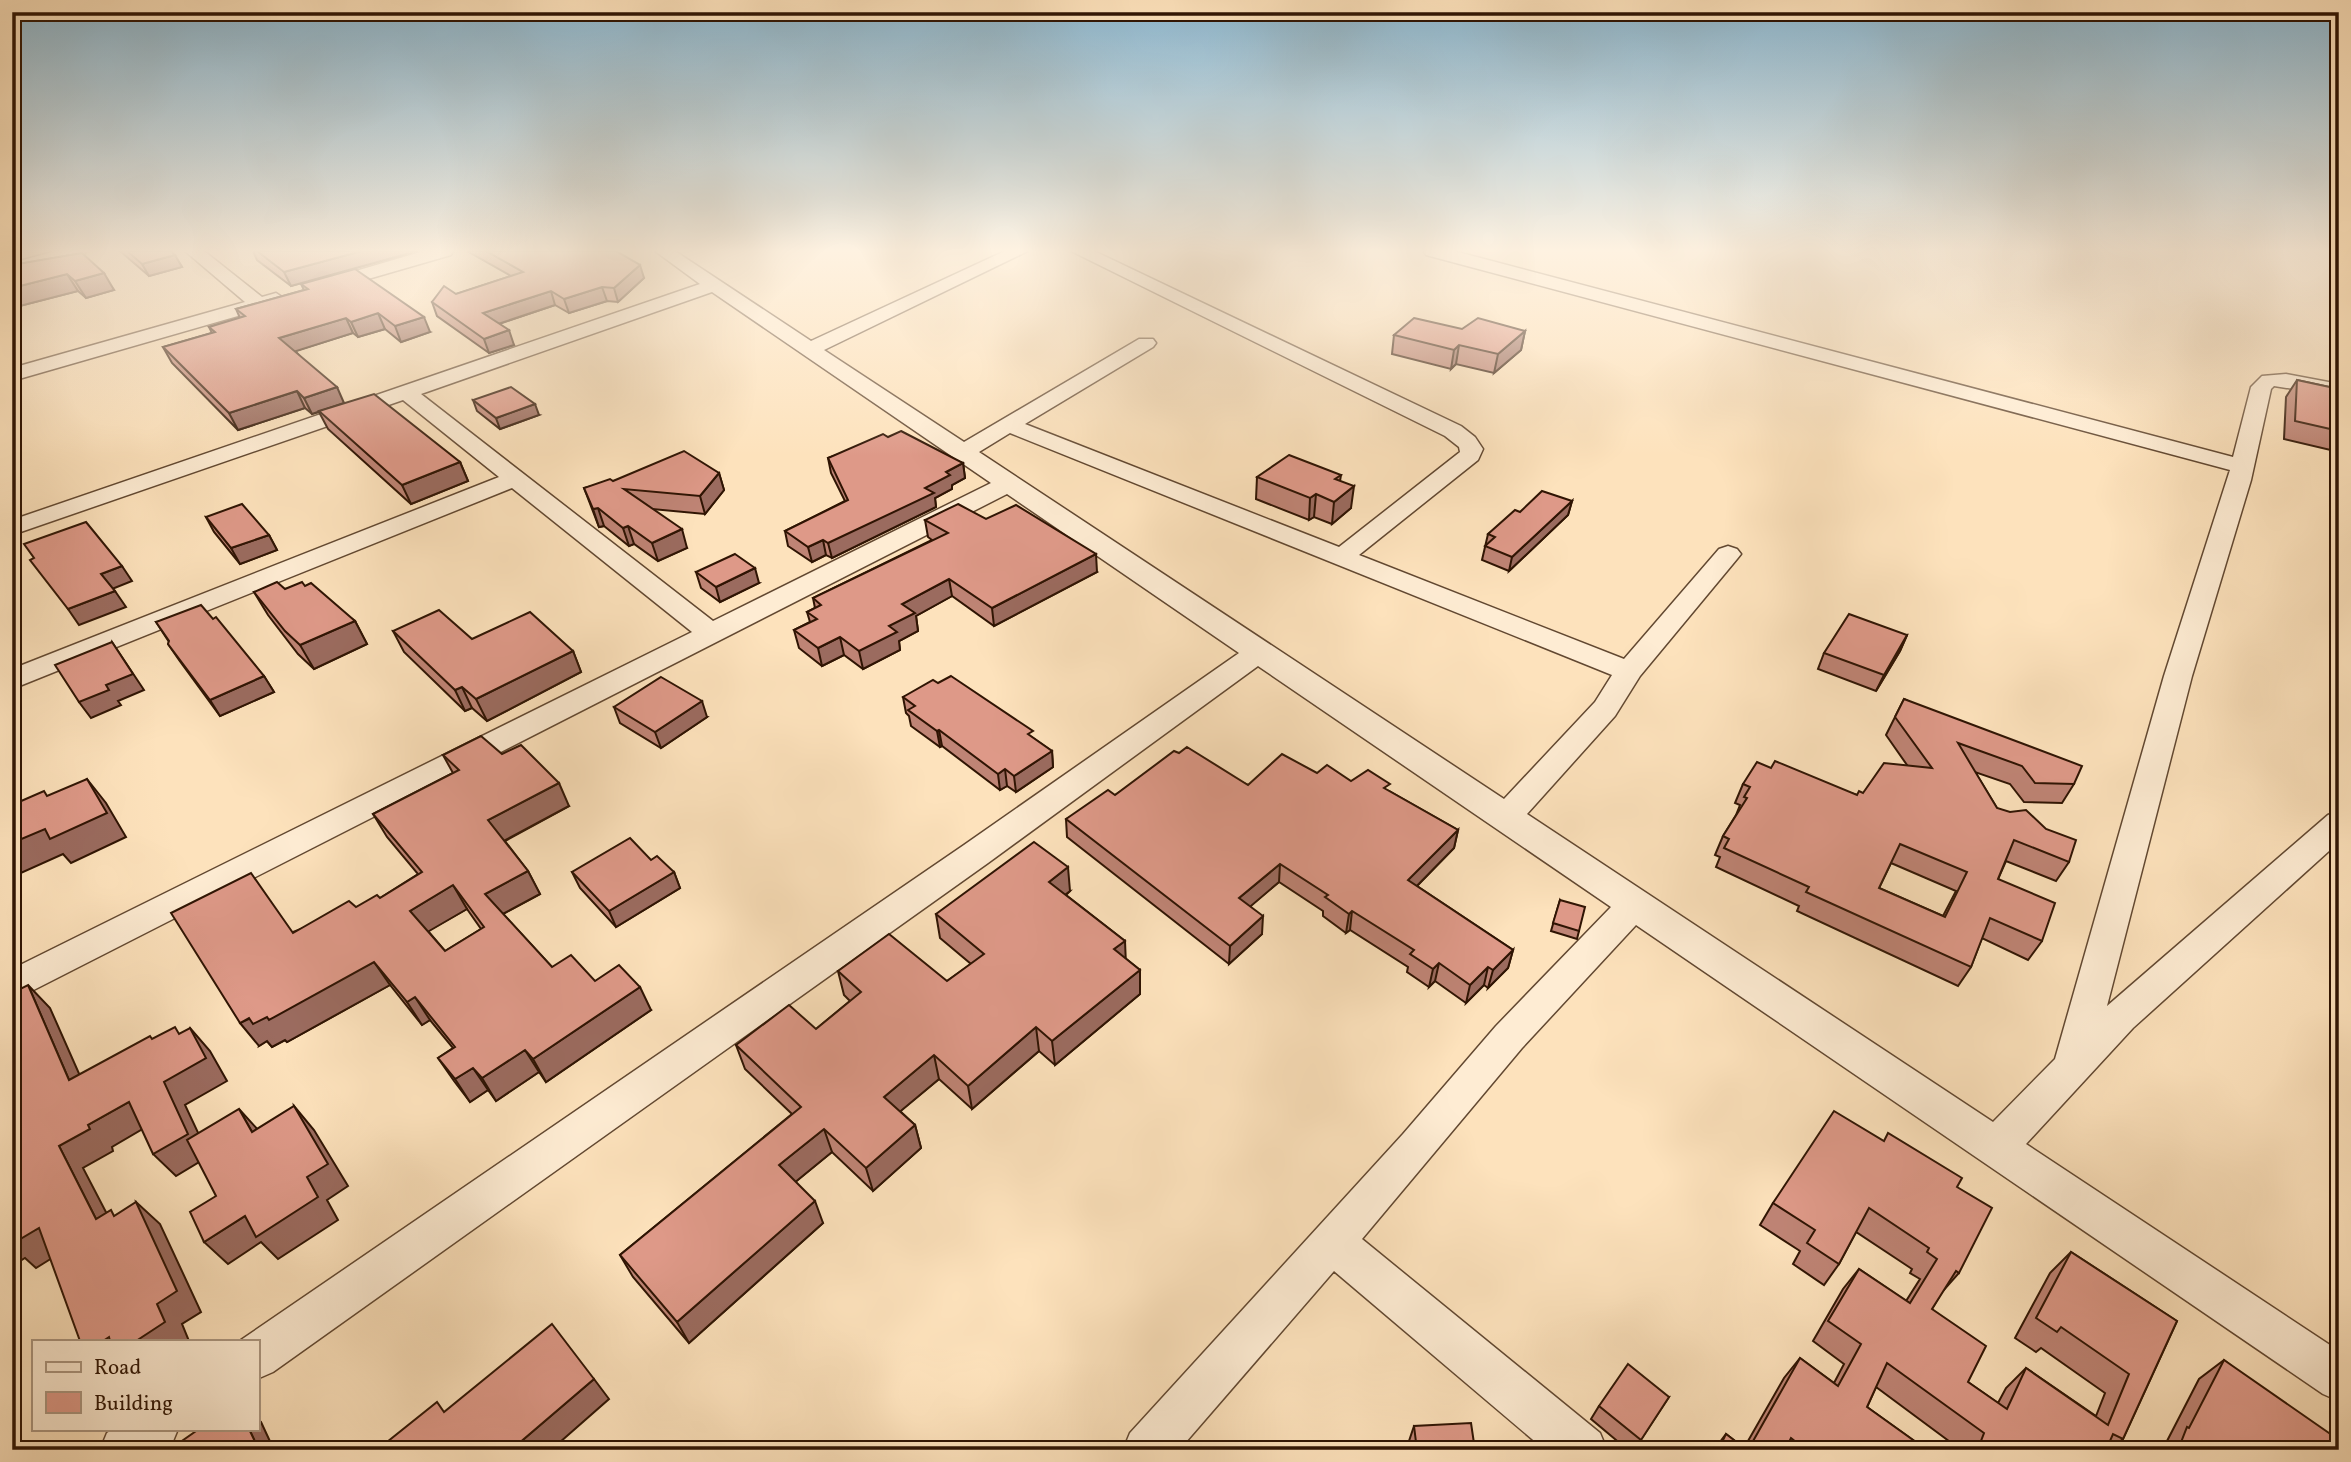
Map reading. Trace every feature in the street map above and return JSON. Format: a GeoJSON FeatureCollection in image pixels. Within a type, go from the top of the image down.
{"type":"FeatureCollection","features":[{"type":"Feature","properties":{"kind":"street"},"geometry":{"type":"LineString","coordinates":[[12,375],[206,319]]}},
{"type":"Feature","properties":{"kind":"street"},"geometry":{"type":"LineString","coordinates":[[12,528],[618,319]]}},
{"type":"Feature","properties":{"kind":"street"},"geometry":{"type":"LineString","coordinates":[[764,319],[2339,1378]]}},
{"type":"Feature","properties":{"kind":"street"},"geometry":{"type":"LineString","coordinates":[[810,349],[874,319]]}},
{"type":"Feature","properties":{"kind":"street"},"geometry":{"type":"LineString","coordinates":[[1221,319],[1453,431],[1472,449],[1470,455],[1340,558]]}},
{"type":"Feature","properties":{"kind":"street"},"geometry":{"type":"LineString","coordinates":[[1689,319],[2242,466]]}},
{"type":"Feature","properties":{"kind":"street"},"geometry":{"type":"LineString","coordinates":[[963,452],[1012,426],[1146,344]]}},
{"type":"Feature","properties":{"kind":"street"},"geometry":{"type":"LineString","coordinates":[[2071,1070],[2178,676],[2230,514],[2261,387],[2269,380],[2286,380],[2339,390]]}},
{"type":"Feature","properties":{"kind":"street"},"geometry":{"type":"LineString","coordinates":[[407,393],[712,634]]}},
{"type":"Feature","properties":{"kind":"street"},"geometry":{"type":"LineString","coordinates":[[1012,426],[1629,671]]}},
{"type":"Feature","properties":{"kind":"street"},"geometry":{"type":"LineString","coordinates":[[12,680],[516,478]]}},
{"type":"Feature","properties":{"kind":"street"},"geometry":{"type":"LineString","coordinates":[[12,986],[1010,483]]}},
{"type":"Feature","properties":{"kind":"street"},"geometry":{"type":"LineString","coordinates":[[1506,817],[1605,709],[1629,671],[1728,554]]}},
{"type":"Feature","properties":{"kind":"street"},"geometry":{"type":"LineString","coordinates":[[259,1355],[976,854],[1260,651]]}},
{"type":"Feature","properties":{"kind":"street"},"geometry":{"type":"LineString","coordinates":[[1996,1147],[2120,1017],[2339,823]]}},
{"type":"Feature","properties":{"kind":"street"},"geometry":{"type":"LineString","coordinates":[[1147,1450],[1417,1147],[1509,1037],[1635,904]]}},
{"type":"Feature","properties":{"kind":"street"},"geometry":{"type":"LineString","coordinates":[[1331,1241],[1583,1450]]}},
{"type":"Feature","properties":{"kind":"street"},"geometry":{"type":"LineString","coordinates":[[124,1450],[153,1430]]}},
{"type":"Feature","properties":{"kind":"building"},"geometry":{"type":"Polygon","coordinates":[[[234,319],[342,319],[279,338],[337,387],[304,398],[297,391],[229,413],[163,347],[215,332],[209,327],[234,319]]]}},
{"type":"Feature","properties":{"kind":"building"},"geometry":{"type":"Polygon","coordinates":[[[386,319],[417,319],[395,326],[386,319]]]}},
{"type":"Feature","properties":{"kind":"building"},"geometry":{"type":"Polygon","coordinates":[[[456,319],[493,319],[509,330],[484,339],[456,319]]]}},
{"type":"Feature","properties":{"kind":"building"},"geometry":{"type":"Polygon","coordinates":[[[1413,319],[1462,329],[1476,319],[1482,319],[1525,331],[1498,354],[1459,345],[1454,350],[1394,335],[1413,319]]]}},
{"type":"Feature","properties":{"kind":"building"},"geometry":{"type":"Polygon","coordinates":[[[2297,380],[2339,389],[2339,431],[2295,421],[2297,380]]]}},
{"type":"Feature","properties":{"kind":"building"},"geometry":{"type":"Polygon","coordinates":[[[511,387],[535,404],[496,418],[473,400],[511,387]]]}},
{"type":"Feature","properties":{"kind":"building"},"geometry":{"type":"Polygon","coordinates":[[[374,394],[460,462],[402,485],[319,411],[374,394]]]}},
{"type":"Feature","properties":{"kind":"building"},"geometry":{"type":"Polygon","coordinates":[[[901,431],[963,463],[946,472],[950,475],[925,488],[934,493],[828,543],[823,540],[808,547],[785,531],[848,500],[828,458],[883,434],[888,437],[901,431]]]}},
{"type":"Feature","properties":{"kind":"building"},"geometry":{"type":"Polygon","coordinates":[[[684,451],[719,473],[700,496],[624,489],[682,529],[652,543],[628,526],[623,528],[598,508],[593,509],[584,488],[610,479],[613,481],[684,451]]]}},
{"type":"Feature","properties":{"kind":"building"},"geometry":{"type":"Polygon","coordinates":[[[1289,455],[1341,475],[1335,479],[1354,486],[1334,502],[1316,494],[1310,498],[1257,477],[1289,455]]]}},
{"type":"Feature","properties":{"kind":"building"},"geometry":{"type":"Polygon","coordinates":[[[1542,491],[1572,501],[1512,557],[1485,546],[1495,537],[1488,534],[1515,510],[1520,512],[1542,491]]]}},
{"type":"Feature","properties":{"kind":"building"},"geometry":{"type":"Polygon","coordinates":[[[242,504],[269,535],[231,548],[206,517],[242,504]]]}},
{"type":"Feature","properties":{"kind":"building"},"geometry":{"type":"Polygon","coordinates":[[[958,504],[986,519],[1016,505],[1096,554],[992,608],[949,579],[902,604],[915,613],[889,626],[897,632],[859,651],[840,637],[818,648],[794,630],[817,619],[807,612],[821,605],[813,598],[948,533],[925,520],[958,504]]]}},
{"type":"Feature","properties":{"kind":"building"},"geometry":{"type":"Polygon","coordinates":[[[86,522],[122,566],[101,574],[115,591],[68,609],[30,560],[34,558],[24,544],[86,522]]]}},
{"type":"Feature","properties":{"kind":"building"},"geometry":{"type":"Polygon","coordinates":[[[735,554],[755,568],[716,587],[696,572],[735,554]]]}},
{"type":"Feature","properties":{"kind":"building"},"geometry":{"type":"Polygon","coordinates":[[[277,582],[285,589],[302,582],[305,586],[311,583],[355,621],[300,645],[285,631],[254,592],[277,582]]]}},
{"type":"Feature","properties":{"kind":"building"},"geometry":{"type":"Polygon","coordinates":[[[201,605],[213,619],[216,617],[264,676],[210,700],[168,644],[169,641],[156,622],[201,605]]]}},
{"type":"Feature","properties":{"kind":"building"},"geometry":{"type":"Polygon","coordinates":[[[439,610],[472,639],[530,612],[573,651],[476,699],[462,687],[455,690],[393,631],[439,610]]]}},
{"type":"Feature","properties":{"kind":"building"},"geometry":{"type":"Polygon","coordinates":[[[1849,614],[1907,635],[1884,675],[1824,653],[1849,614]]]}},
{"type":"Feature","properties":{"kind":"building"},"geometry":{"type":"Polygon","coordinates":[[[112,642],[133,674],[106,685],[109,690],[79,702],[55,665],[112,642]]]}},
{"type":"Feature","properties":{"kind":"building"},"geometry":{"type":"Polygon","coordinates":[[[951,676],[1033,731],[1028,734],[1052,751],[1014,776],[1005,769],[998,774],[908,710],[915,706],[903,697],[933,680],[938,683],[951,676]]]}},
{"type":"Feature","properties":{"kind":"building"},"geometry":{"type":"Polygon","coordinates":[[[661,677],[702,701],[655,732],[614,707],[661,677]]]}},
{"type":"Feature","properties":{"kind":"building"},"geometry":{"type":"Polygon","coordinates":[[[1904,699],[2082,766],[2074,784],[2035,783],[2022,766],[1958,743],[1997,808],[2010,812],[2026,810],[2046,829],[2076,840],[2069,862],[2014,840],[1998,879],[2055,903],[2042,941],[1990,918],[1971,967],[1806,892],[1809,887],[1724,848],[1729,839],[1723,836],[1747,798],[1744,797],[1750,787],[1743,784],[1757,762],[1771,768],[1775,761],[1857,795],[1859,791],[1863,793],[1884,763],[1932,768],[1895,717],[1904,699]],[[1900,844],[1879,888],[1945,917],[1967,872],[1900,844]]]}},
{"type":"Feature","properties":{"kind":"building"},"geometry":{"type":"Polygon","coordinates":[[[481,736],[502,754],[521,745],[559,783],[488,820],[528,871],[485,894],[552,967],[571,955],[595,981],[619,965],[640,987],[533,1059],[525,1050],[482,1078],[473,1068],[455,1079],[438,1058],[455,1047],[415,997],[407,1002],[374,962],[269,1020],[267,1017],[253,1024],[249,1018],[240,1023],[171,913],[251,873],[293,933],[349,901],[356,907],[377,895],[380,898],[422,872],[373,814],[459,770],[443,755],[481,736]],[[453,885],[410,911],[445,951],[484,927],[453,885]]]}},
{"type":"Feature","properties":{"kind":"building"},"geometry":{"type":"Polygon","coordinates":[[[1187,747],[1248,785],[1282,754],[1317,773],[1327,765],[1351,781],[1368,770],[1390,784],[1384,788],[1458,830],[1408,880],[1513,950],[1493,970],[1488,967],[1470,985],[1439,963],[1433,969],[1410,954],[1414,950],[1352,911],[1349,914],[1325,897],[1328,895],[1280,864],[1239,898],[1263,916],[1230,946],[1066,819],[1108,790],[1115,795],[1174,751],[1179,753],[1187,747]]]}},
{"type":"Feature","properties":{"kind":"building"},"geometry":{"type":"Polygon","coordinates":[[[87,779],[107,813],[50,839],[45,829],[12,843],[12,805],[44,791],[47,796],[87,779]]]}},
{"type":"Feature","properties":{"kind":"building"},"geometry":{"type":"Polygon","coordinates":[[[630,838],[651,860],[657,856],[674,872],[609,911],[572,872],[630,838]]]}},
{"type":"Feature","properties":{"kind":"building"},"geometry":{"type":"Polygon","coordinates":[[[1034,842],[1068,867],[1049,882],[1125,941],[1114,949],[1140,970],[1052,1041],[1036,1027],[968,1086],[934,1055],[884,1097],[915,1125],[866,1168],[824,1129],[779,1165],[815,1201],[677,1322],[620,1255],[801,1107],[736,1045],[789,1005],[816,1029],[861,992],[838,971],[889,934],[947,981],[984,954],[936,914],[1034,842]]]}},
{"type":"Feature","properties":{"kind":"building"},"geometry":{"type":"Polygon","coordinates":[[[1560,900],[1585,907],[1579,931],[1553,923],[1560,900]]]}},
{"type":"Feature","properties":{"kind":"building"},"geometry":{"type":"Polygon","coordinates":[[[28,985],[69,1080],[150,1036],[152,1039],[175,1027],[179,1034],[190,1028],[206,1058],[164,1082],[188,1134],[153,1154],[129,1102],[88,1125],[90,1129],[59,1146],[96,1219],[111,1210],[114,1216],[136,1202],[177,1291],[157,1304],[165,1322],[138,1340],[110,1340],[109,1337],[104,1340],[80,1340],[39,1228],[12,1244],[12,993],[28,985]]]}},
{"type":"Feature","properties":{"kind":"building"},"geometry":{"type":"Polygon","coordinates":[[[294,1106],[328,1164],[307,1177],[318,1197],[256,1237],[245,1216],[204,1242],[190,1212],[216,1196],[187,1140],[239,1109],[252,1132],[294,1106]]]}},
{"type":"Feature","properties":{"kind":"building"},"geometry":{"type":"Polygon","coordinates":[[[1834,1111],[1884,1141],[1888,1133],[1962,1178],[1957,1187],[1992,1208],[1959,1273],[1956,1271],[1932,1309],[1986,1346],[1968,1382],[2007,1409],[2026,1368],[2108,1425],[2129,1374],[2061,1327],[2057,1332],[2036,1318],[2071,1252],[2177,1321],[2123,1439],[2113,1434],[2106,1450],[1993,1450],[1981,1441],[1984,1433],[1887,1363],[1867,1407],[1927,1450],[1806,1450],[1791,1438],[1785,1450],[1748,1450],[1800,1358],[1838,1386],[1861,1344],[1828,1321],[1859,1269],[1910,1303],[1937,1259],[1927,1252],[1929,1248],[1869,1208],[1839,1264],[1807,1243],[1815,1230],[1773,1203],[1834,1111]]]}},
{"type":"Feature","properties":{"kind":"building"},"geometry":{"type":"Polygon","coordinates":[[[552,1324],[594,1379],[511,1450],[377,1450],[437,1402],[444,1412],[552,1324]]]}},
{"type":"Feature","properties":{"kind":"building"},"geometry":{"type":"Polygon","coordinates":[[[2224,1360],[2339,1440],[2339,1450],[2178,1450],[2187,1427],[2189,1428],[2224,1360]]]}},
{"type":"Feature","properties":{"kind":"building"},"geometry":{"type":"Polygon","coordinates":[[[1628,1364],[1669,1397],[1641,1440],[1599,1406],[1628,1364]]]}},
{"type":"Feature","properties":{"kind":"building"},"geometry":{"type":"Polygon","coordinates":[[[1471,1423],[1475,1450],[1417,1450],[1414,1426],[1471,1423]]]}},
{"type":"Feature","properties":{"kind":"building"},"geometry":{"type":"Polygon","coordinates":[[[198,1430],[249,1430],[259,1450],[169,1450],[198,1430]]]}},
{"type":"Feature","properties":{"kind":"building"},"geometry":{"type":"Polygon","coordinates":[[[1726,1434],[1747,1450],[1718,1450],[1726,1434]]]}}]}
